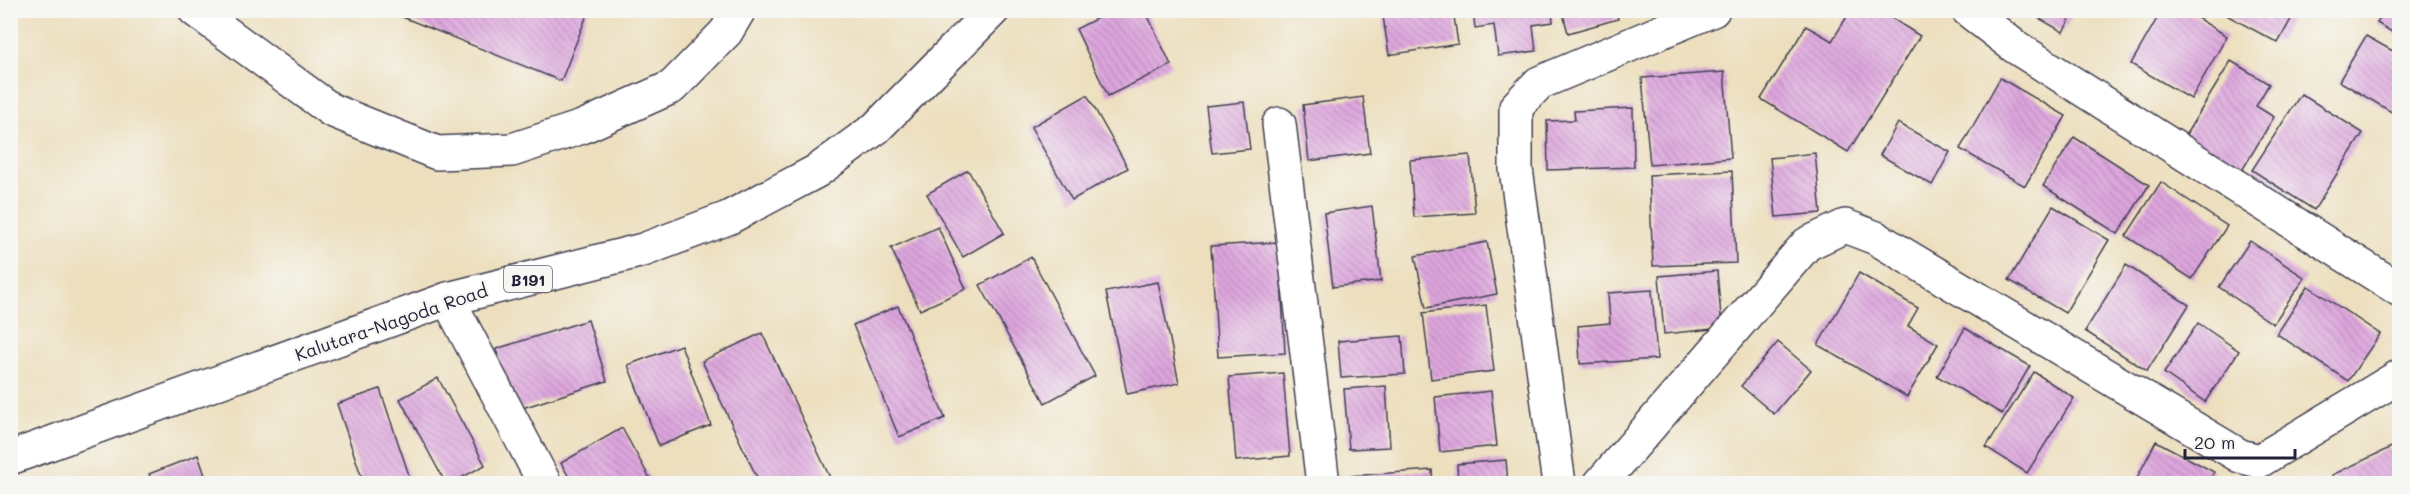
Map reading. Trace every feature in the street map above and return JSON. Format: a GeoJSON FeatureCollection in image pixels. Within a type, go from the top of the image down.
{"type":"FeatureCollection","features":[{"type":"Feature","properties":{"kind":"street"},"geometry":{"type":"LineString","coordinates":[[195,10],[331,110],[437,153],[512,150],[582,127],[672,87],[726,32],[739,10]]}},
{"type":"Feature","properties":{"kind":"street","name":"Kalutara-Nagoda Road"},"geometry":{"type":"LineString","coordinates":[[10,458],[448,299],[642,250],[728,218],[817,171],[876,128],[993,10]]}},
{"type":"Feature","properties":{"kind":"street"},"geometry":{"type":"LineString","coordinates":[[1559,483],[1516,169],[1516,107],[1539,83],[1713,10]]}},
{"type":"Feature","properties":{"kind":"street"},"geometry":{"type":"LineString","coordinates":[[1968,10],[2014,46],[2400,290]]}},
{"type":"Feature","properties":{"kind":"street"},"geometry":{"type":"LineString","coordinates":[[1278,124],[1323,483]]}},
{"type":"Feature","properties":{"kind":"street"},"geometry":{"type":"LineString","coordinates":[[1600,483],[1807,244],[1845,226],[1876,238],[2240,456],[2249,459],[2259,461],[2400,376]]}},
{"type":"Feature","properties":{"kind":"street"},"geometry":{"type":"LineString","coordinates":[[448,299],[545,483]]}},
{"type":"Feature","properties":{"kind":"building"},"geometry":{"type":"Polygon","coordinates":[[[385,10],[589,10],[561,81],[385,10]]]}},
{"type":"Feature","properties":{"kind":"building"},"geometry":{"type":"Polygon","coordinates":[[[1113,10],[1145,10],[1171,65],[1108,96],[1076,29],[1113,10]]]}},
{"type":"Feature","properties":{"kind":"building"},"geometry":{"type":"Polygon","coordinates":[[[1382,10],[1453,10],[1458,44],[1389,55],[1382,10]]]}},
{"type":"Feature","properties":{"kind":"building"},"geometry":{"type":"Polygon","coordinates":[[[1473,10],[1552,10],[1553,22],[1533,25],[1536,51],[1498,56],[1494,25],[1475,28],[1473,10]]]}},
{"type":"Feature","properties":{"kind":"building"},"geometry":{"type":"Polygon","coordinates":[[[1562,10],[1616,10],[1618,19],[1568,33],[1562,10]]]}},
{"type":"Feature","properties":{"kind":"building"},"geometry":{"type":"Polygon","coordinates":[[[1851,10],[1879,10],[1920,36],[1848,152],[1761,99],[1806,26],[1832,41],[1851,10]]]}},
{"type":"Feature","properties":{"kind":"building"},"geometry":{"type":"Polygon","coordinates":[[[2029,10],[2075,10],[2063,32],[2028,12],[2029,10]]]}},
{"type":"Feature","properties":{"kind":"building"},"geometry":{"type":"Polygon","coordinates":[[[2162,10],[2184,10],[2227,36],[2191,99],[2131,64],[2162,10]]]}},
{"type":"Feature","properties":{"kind":"building"},"geometry":{"type":"Polygon","coordinates":[[[2231,10],[2296,10],[2278,43],[2228,16],[2231,10]]]}},
{"type":"Feature","properties":{"kind":"building"},"geometry":{"type":"Polygon","coordinates":[[[2385,10],[2400,10],[2400,37],[2377,23],[2385,10]]]}},
{"type":"Feature","properties":{"kind":"building"},"geometry":{"type":"Polygon","coordinates":[[[2366,36],[2400,55],[2400,117],[2339,81],[2366,36]]]}},
{"type":"Feature","properties":{"kind":"building"},"geometry":{"type":"Polygon","coordinates":[[[2231,61],[2269,84],[2256,106],[2274,117],[2240,174],[2183,139],[2231,61]]]}},
{"type":"Feature","properties":{"kind":"building"},"geometry":{"type":"Polygon","coordinates":[[[1724,72],[1731,158],[1650,165],[1642,78],[1724,72]]]}},
{"type":"Feature","properties":{"kind":"building"},"geometry":{"type":"Polygon","coordinates":[[[2000,78],[2066,116],[2025,186],[1960,149],[2000,78]]]}},
{"type":"Feature","properties":{"kind":"building"},"geometry":{"type":"Polygon","coordinates":[[[2301,94],[2363,133],[2314,210],[2252,170],[2301,94]]]}},
{"type":"Feature","properties":{"kind":"building"},"geometry":{"type":"Polygon","coordinates":[[[1087,95],[1128,168],[1072,200],[1031,127],[1087,95]]]}},
{"type":"Feature","properties":{"kind":"building"},"geometry":{"type":"Polygon","coordinates":[[[1363,97],[1370,153],[1309,161],[1303,105],[1363,97]]]}},
{"type":"Feature","properties":{"kind":"building"},"geometry":{"type":"Polygon","coordinates":[[[1244,102],[1250,149],[1212,153],[1206,106],[1244,102]]]}},
{"type":"Feature","properties":{"kind":"building"},"geometry":{"type":"Polygon","coordinates":[[[1633,108],[1634,167],[1548,170],[1547,121],[1575,120],[1574,111],[1633,108]]]}},
{"type":"Feature","properties":{"kind":"building"},"geometry":{"type":"Polygon","coordinates":[[[1898,123],[1950,152],[1932,185],[1880,155],[1898,123]]]}},
{"type":"Feature","properties":{"kind":"building"},"geometry":{"type":"Polygon","coordinates":[[[2074,137],[2149,185],[2118,234],[2043,186],[2074,137]]]}},
{"type":"Feature","properties":{"kind":"building"},"geometry":{"type":"Polygon","coordinates":[[[1815,153],[1821,213],[1776,217],[1770,158],[1815,153]]]}},
{"type":"Feature","properties":{"kind":"building"},"geometry":{"type":"Polygon","coordinates":[[[1470,155],[1475,213],[1414,217],[1410,160],[1470,155]]]}},
{"type":"Feature","properties":{"kind":"building"},"geometry":{"type":"Polygon","coordinates":[[[968,170],[1004,233],[963,257],[927,194],[968,170]]]}},
{"type":"Feature","properties":{"kind":"building"},"geometry":{"type":"Polygon","coordinates":[[[1732,171],[1736,263],[1653,266],[1649,175],[1732,171]]]}},
{"type":"Feature","properties":{"kind":"building"},"geometry":{"type":"Polygon","coordinates":[[[2161,182],[2227,226],[2192,279],[2126,236],[2161,182]]]}},
{"type":"Feature","properties":{"kind":"building"},"geometry":{"type":"Polygon","coordinates":[[[1372,206],[1381,281],[1333,287],[1324,213],[1372,206]]]}},
{"type":"Feature","properties":{"kind":"building"},"geometry":{"type":"Polygon","coordinates":[[[2053,206],[2109,240],[2065,313],[2009,280],[2053,206]]]}},
{"type":"Feature","properties":{"kind":"building"},"geometry":{"type":"Polygon","coordinates":[[[938,227],[966,289],[920,310],[891,248],[938,227]]]}},
{"type":"Feature","properties":{"kind":"building"},"geometry":{"type":"Polygon","coordinates":[[[2250,241],[2305,278],[2273,324],[2219,287],[2250,241]]]}},
{"type":"Feature","properties":{"kind":"building"},"geometry":{"type":"Polygon","coordinates":[[[1279,242],[1285,353],[1218,357],[1211,246],[1279,242]]]}},
{"type":"Feature","properties":{"kind":"building"},"geometry":{"type":"Polygon","coordinates":[[[1487,242],[1497,294],[1426,308],[1415,256],[1487,242]]]}},
{"type":"Feature","properties":{"kind":"building"},"geometry":{"type":"Polygon","coordinates":[[[1031,257],[1095,376],[1045,403],[980,285],[1031,257]]]}},
{"type":"Feature","properties":{"kind":"building"},"geometry":{"type":"Polygon","coordinates":[[[2126,265],[2189,305],[2147,371],[2085,331],[2126,265]]]}},
{"type":"Feature","properties":{"kind":"building"},"geometry":{"type":"Polygon","coordinates":[[[1717,271],[1722,328],[1664,334],[1659,276],[1717,271]]]}},
{"type":"Feature","properties":{"kind":"building"},"geometry":{"type":"Polygon","coordinates":[[[1859,273],[1918,308],[1908,326],[1938,344],[1907,397],[1818,345],[1859,273]]]}},
{"type":"Feature","properties":{"kind":"building"},"geometry":{"type":"Polygon","coordinates":[[[1158,282],[1179,383],[1127,394],[1106,292],[1158,282]]]}},
{"type":"Feature","properties":{"kind":"building"},"geometry":{"type":"Polygon","coordinates":[[[2308,286],[2380,334],[2348,381],[2277,334],[2308,286]]]}},
{"type":"Feature","properties":{"kind":"building"},"geometry":{"type":"Polygon","coordinates":[[[1652,290],[1657,359],[1580,364],[1578,326],[1610,323],[1608,293],[1652,290]]]}},
{"type":"Feature","properties":{"kind":"building"},"geometry":{"type":"Polygon","coordinates":[[[1486,305],[1494,371],[1431,379],[1423,313],[1486,305]]]}},
{"type":"Feature","properties":{"kind":"building"},"geometry":{"type":"Polygon","coordinates":[[[898,306],[945,418],[899,437],[853,325],[898,306]]]}},
{"type":"Feature","properties":{"kind":"building"},"geometry":{"type":"Polygon","coordinates":[[[588,320],[607,381],[516,410],[496,349],[588,320]]]}},
{"type":"Feature","properties":{"kind":"building"},"geometry":{"type":"Polygon","coordinates":[[[2198,323],[2239,351],[2205,402],[2164,373],[2198,323]]]}},
{"type":"Feature","properties":{"kind":"building"},"geometry":{"type":"Polygon","coordinates":[[[1965,328],[2030,366],[2002,414],[1937,376],[1965,328]]]}},
{"type":"Feature","properties":{"kind":"building"},"geometry":{"type":"Polygon","coordinates":[[[762,333],[833,484],[760,484],[702,361],[762,333]]]}},
{"type":"Feature","properties":{"kind":"building"},"geometry":{"type":"Polygon","coordinates":[[[1402,336],[1405,374],[1341,378],[1338,341],[1402,336]]]}},
{"type":"Feature","properties":{"kind":"building"},"geometry":{"type":"Polygon","coordinates":[[[1778,342],[1811,370],[1774,414],[1741,386],[1778,342]]]}},
{"type":"Feature","properties":{"kind":"building"},"geometry":{"type":"Polygon","coordinates":[[[681,345],[711,425],[659,446],[628,365],[681,345]]]}},
{"type":"Feature","properties":{"kind":"building"},"geometry":{"type":"Polygon","coordinates":[[[2034,372],[2074,398],[2027,473],[1986,447],[2034,372]]]}},
{"type":"Feature","properties":{"kind":"building"},"geometry":{"type":"Polygon","coordinates":[[[1283,373],[1290,456],[1236,461],[1229,377],[1283,373]]]}},
{"type":"Feature","properties":{"kind":"building"},"geometry":{"type":"Polygon","coordinates":[[[438,378],[485,465],[450,484],[446,484],[400,399],[438,378]]]}},
{"type":"Feature","properties":{"kind":"building"},"geometry":{"type":"Polygon","coordinates":[[[1386,386],[1390,447],[1349,449],[1344,389],[1386,386]]]}},
{"type":"Feature","properties":{"kind":"building"},"geometry":{"type":"Polygon","coordinates":[[[380,389],[412,484],[364,484],[337,404],[380,389]]]}},
{"type":"Feature","properties":{"kind":"building"},"geometry":{"type":"Polygon","coordinates":[[[1491,391],[1497,446],[1440,452],[1435,397],[1491,391]]]}},
{"type":"Feature","properties":{"kind":"building"},"geometry":{"type":"Polygon","coordinates":[[[622,428],[653,484],[573,484],[561,463],[622,428]]]}},
{"type":"Feature","properties":{"kind":"building"},"geometry":{"type":"Polygon","coordinates":[[[2156,441],[2214,472],[2208,484],[2134,484],[2156,441]]]}},
{"type":"Feature","properties":{"kind":"building"},"geometry":{"type":"Polygon","coordinates":[[[2398,444],[2400,484],[2336,484],[2332,475],[2398,444]]]}},
{"type":"Feature","properties":{"kind":"building"},"geometry":{"type":"Polygon","coordinates":[[[198,455],[208,484],[153,484],[149,474],[198,455]]]}},
{"type":"Feature","properties":{"kind":"building"},"geometry":{"type":"Polygon","coordinates":[[[1506,460],[1508,484],[1458,484],[1457,464],[1506,460]]]}},
{"type":"Feature","properties":{"kind":"building"},"geometry":{"type":"Polygon","coordinates":[[[1432,470],[1433,484],[1349,484],[1349,476],[1432,470]]]}}]}
